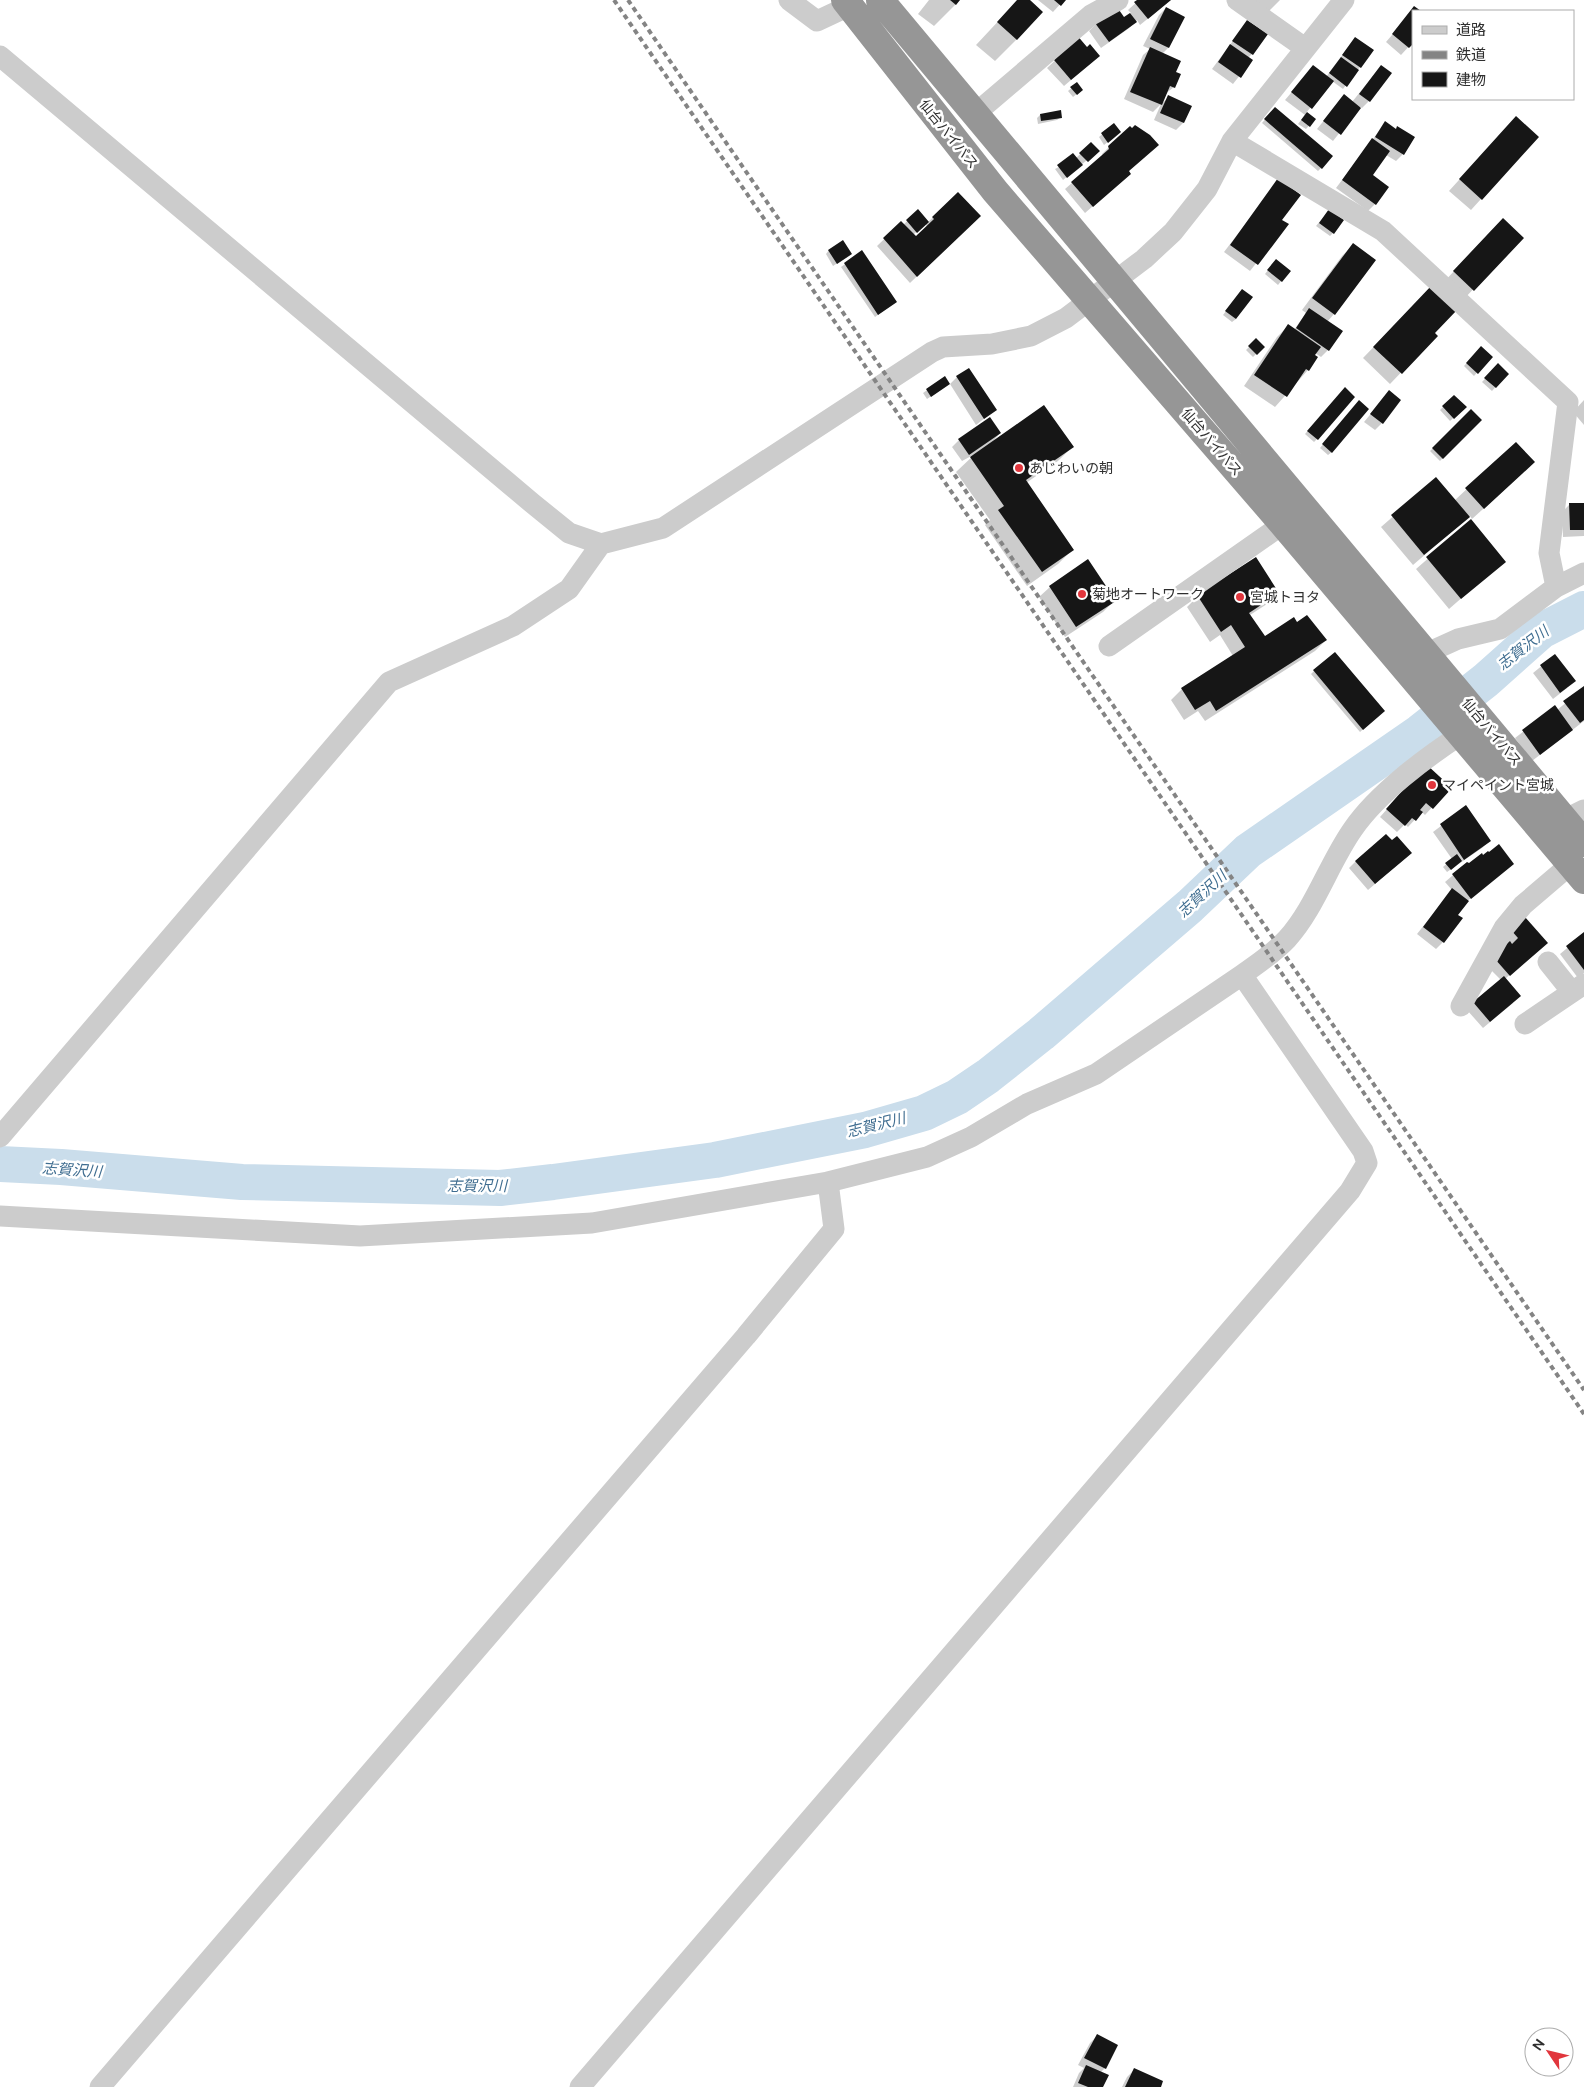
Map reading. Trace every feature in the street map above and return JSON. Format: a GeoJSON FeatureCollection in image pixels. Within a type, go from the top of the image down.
{"type":"FeatureCollection","features":[{"type":"Feature","properties":{"kind":"highway","name":"仙台バイパス"},"geometry":{"type":"LineString","coordinates":[[880,0],[1427,653],[1439,688]]}},
{"type":"Feature","properties":{"kind":"highway","name":"仙台バイパス"},"geometry":{"type":"LineString","coordinates":[[847,3],[983,176],[1283,524],[1439,688],[1466,726],[1580,862]]}},
{"type":"Feature","properties":{"kind":"highway","name":"仙台バイパス"},"geometry":{"type":"LineString","coordinates":[[1466,726],[1574,815],[1580,862]]}},
{"type":"Feature","properties":{"kind":"street"},"geometry":{"type":"LineString","coordinates":[[789,0],[817,21],[847,3]]}},
{"type":"Feature","properties":{"kind":"street"},"geometry":{"type":"LineString","coordinates":[[976,113],[1091,15],[1118,0]]}},
{"type":"Feature","properties":{"kind":"street"},"geometry":{"type":"LineString","coordinates":[[1237,0],[1306,48]]}},
{"type":"Feature","properties":{"kind":"street"},"geometry":{"type":"LineString","coordinates":[[0,56],[540,509],[570,533],[601,544],[663,528],[932,352],[943,347],[992,344],[1030,336],[1066,318],[1144,259],[1173,232],[1207,190],[1232,141],[1344,0]]}},
{"type":"Feature","properties":{"kind":"street"},"geometry":{"type":"LineString","coordinates":[[1232,141],[1384,231],[1568,402],[1549,552],[1556,587]]}},
{"type":"Feature","properties":{"kind":"street"},"geometry":{"type":"LineString","coordinates":[[1108,646],[1283,524]]}},
{"type":"Feature","properties":{"kind":"street"},"geometry":{"type":"LineString","coordinates":[[0,1137],[13,1112],[389,682],[514,626],[569,589],[601,544]]}},
{"type":"Feature","properties":{"kind":"street"},"geometry":{"type":"LineString","coordinates":[[1427,653],[1458,638],[1500,629],[1556,587],[1584,573]]}},
{"type":"Feature","properties":{"kind":"street"},"geometry":{"type":"LineString","coordinates":[[0,1216],[360,1236],[592,1223],[828,1182],[926,1157],[971,1137],[1028,1104],[1096,1074],[1242,975],[1287,939],[1310,905],[1354,828],[1370,810],[1466,726]]}},
{"type":"Feature","properties":{"kind":"street"},"geometry":{"type":"LineString","coordinates":[[1461,1006],[1495,927],[1580,862]]}},
{"type":"Feature","properties":{"kind":"street"},"geometry":{"type":"LineString","coordinates":[[1525,1024],[1578,988],[1548,962]]}},
{"type":"Feature","properties":{"kind":"street"},"geometry":{"type":"LineString","coordinates":[[580,2087],[1350,1191],[1367,1163],[1363,1151],[1242,975]]}},
{"type":"Feature","properties":{"kind":"street"},"geometry":{"type":"LineString","coordinates":[[100,2087],[746,1336],[834,1229],[828,1182]]}},
{"type":"Feature","properties":{"kind":"building"},"geometry":{"type":"Polygon","coordinates":[[[950,0],[960,0],[956,5],[950,0]]]}},
{"type":"Feature","properties":{"kind":"building"},"geometry":{"type":"Polygon","coordinates":[[[1017,0],[1030,0],[1043,12],[1017,40],[997,22],[1017,0]]]}},
{"type":"Feature","properties":{"kind":"building"},"geometry":{"type":"Polygon","coordinates":[[[1054,0],[1066,0],[1061,6],[1054,0]]]}},
{"type":"Feature","properties":{"kind":"building"},"geometry":{"type":"Polygon","coordinates":[[[1137,0],[1171,0],[1148,19],[1134,2],[1137,0]]]}},
{"type":"Feature","properties":{"kind":"building"},"geometry":{"type":"Polygon","coordinates":[[[1414,6],[1420,10],[1412,10],[1412,45],[1409,48],[1392,34],[1414,6]]]}},
{"type":"Feature","properties":{"kind":"building"},"geometry":{"type":"Polygon","coordinates":[[[1117,7],[1124,17],[1130,13],[1137,22],[1109,42],[1095,23],[1117,7]]]}},
{"type":"Feature","properties":{"kind":"building"},"geometry":{"type":"Polygon","coordinates":[[[1166,7],[1185,17],[1169,48],[1150,39],[1166,7]]]}},
{"type":"Feature","properties":{"kind":"building"},"geometry":{"type":"Polygon","coordinates":[[[1247,20],[1268,34],[1253,55],[1232,41],[1247,20]]]}},
{"type":"Feature","properties":{"kind":"building"},"geometry":{"type":"Polygon","coordinates":[[[1076,34],[1087,47],[1090,44],[1100,56],[1071,80],[1054,60],[1076,34]]]}},
{"type":"Feature","properties":{"kind":"building"},"geometry":{"type":"Polygon","coordinates":[[[1355,37],[1374,50],[1361,68],[1342,55],[1355,37]]]}},
{"type":"Feature","properties":{"kind":"building"},"geometry":{"type":"Polygon","coordinates":[[[1230,44],[1253,60],[1241,78],[1218,62],[1230,44]]]}},
{"type":"Feature","properties":{"kind":"building"},"geometry":{"type":"Polygon","coordinates":[[[1150,47],[1181,61],[1176,72],[1181,74],[1175,88],[1170,86],[1162,105],[1130,92],[1150,47]]]}},
{"type":"Feature","properties":{"kind":"building"},"geometry":{"type":"Polygon","coordinates":[[[1341,57],[1359,70],[1347,87],[1329,73],[1341,57]]]}},
{"type":"Feature","properties":{"kind":"building"},"geometry":{"type":"Polygon","coordinates":[[[1313,65],[1334,81],[1312,109],[1291,92],[1313,65]]]}},
{"type":"Feature","properties":{"kind":"building"},"geometry":{"type":"Polygon","coordinates":[[[1381,65],[1392,73],[1370,102],[1359,94],[1381,65]]]}},
{"type":"Feature","properties":{"kind":"building"},"geometry":{"type":"Polygon","coordinates":[[[1077,82],[1083,90],[1077,95],[1070,87],[1077,82]]]}},
{"type":"Feature","properties":{"kind":"building"},"geometry":{"type":"Polygon","coordinates":[[[1344,94],[1361,108],[1341,135],[1323,121],[1344,94]]]}},
{"type":"Feature","properties":{"kind":"building"},"geometry":{"type":"Polygon","coordinates":[[[1168,95],[1192,106],[1184,123],[1160,113],[1168,95]]]}},
{"type":"Feature","properties":{"kind":"building"},"geometry":{"type":"Polygon","coordinates":[[[1275,107],[1333,156],[1322,169],[1264,119],[1275,107]]]}},
{"type":"Feature","properties":{"kind":"building"},"geometry":{"type":"Polygon","coordinates":[[[1061,110],[1062,118],[1041,121],[1040,114],[1061,110]]]}},
{"type":"Feature","properties":{"kind":"building"},"geometry":{"type":"Polygon","coordinates":[[[1307,112],[1316,119],[1310,127],[1301,120],[1307,112]]]}},
{"type":"Feature","properties":{"kind":"building"},"geometry":{"type":"Polygon","coordinates":[[[1516,116],[1539,137],[1482,200],[1459,179],[1516,116]]]}},
{"type":"Feature","properties":{"kind":"building"},"geometry":{"type":"Polygon","coordinates":[[[1385,121],[1396,129],[1397,126],[1415,137],[1404,155],[1375,137],[1385,121]]]}},
{"type":"Feature","properties":{"kind":"building"},"geometry":{"type":"Polygon","coordinates":[[[1114,123],[1121,132],[1108,143],[1101,133],[1114,123]]]}},
{"type":"Feature","properties":{"kind":"building"},"geometry":{"type":"Polygon","coordinates":[[[1135,125],[1150,135],[1159,145],[1129,171],[1131,174],[1093,207],[1071,182],[1109,149],[1108,146],[1130,126],[1132,128],[1135,125]]]}},
{"type":"Feature","properties":{"kind":"building"},"geometry":{"type":"Polygon","coordinates":[[[1372,138],[1390,151],[1373,175],[1389,187],[1376,205],[1342,180],[1372,138]]]}},
{"type":"Feature","properties":{"kind":"building"},"geometry":{"type":"Polygon","coordinates":[[[1091,142],[1100,151],[1088,162],[1079,153],[1091,142]]]}},
{"type":"Feature","properties":{"kind":"building"},"geometry":{"type":"Polygon","coordinates":[[[1073,153],[1083,165],[1067,178],[1057,165],[1073,153]]]}},
{"type":"Feature","properties":{"kind":"building"},"geometry":{"type":"Polygon","coordinates":[[[1278,178],[1301,195],[1282,220],[1289,224],[1258,265],[1230,245],[1278,178]]]}},
{"type":"Feature","properties":{"kind":"building"},"geometry":{"type":"Polygon","coordinates":[[[958,192],[981,216],[917,277],[883,238],[901,221],[916,236],[934,219],[932,217],[958,192]]]}},
{"type":"Feature","properties":{"kind":"building"},"geometry":{"type":"Polygon","coordinates":[[[918,209],[929,222],[917,233],[906,220],[918,209]]]}},
{"type":"Feature","properties":{"kind":"building"},"geometry":{"type":"Polygon","coordinates":[[[1329,209],[1344,220],[1334,234],[1319,223],[1329,209]]]}},
{"type":"Feature","properties":{"kind":"building"},"geometry":{"type":"Polygon","coordinates":[[[1503,218],[1524,238],[1474,291],[1453,271],[1503,218]]]}},
{"type":"Feature","properties":{"kind":"building"},"geometry":{"type":"Polygon","coordinates":[[[843,240],[852,254],[837,264],[828,250],[843,240]]]}},
{"type":"Feature","properties":{"kind":"building"},"geometry":{"type":"Polygon","coordinates":[[[1353,243],[1376,260],[1335,315],[1312,298],[1353,243]]]}},
{"type":"Feature","properties":{"kind":"building"},"geometry":{"type":"Polygon","coordinates":[[[862,250],[897,302],[878,315],[844,263],[862,250]]]}},
{"type":"Feature","properties":{"kind":"building"},"geometry":{"type":"Polygon","coordinates":[[[1276,259],[1291,271],[1282,282],[1267,270],[1276,259]]]}},
{"type":"Feature","properties":{"kind":"building"},"geometry":{"type":"Polygon","coordinates":[[[1432,285],[1457,310],[1435,333],[1438,336],[1402,374],[1373,347],[1432,285]]]}},
{"type":"Feature","properties":{"kind":"building"},"geometry":{"type":"Polygon","coordinates":[[[1242,289],[1253,297],[1236,319],[1225,311],[1242,289]]]}},
{"type":"Feature","properties":{"kind":"building"},"geometry":{"type":"Polygon","coordinates":[[[1309,308],[1343,331],[1329,351],[1296,328],[1309,308]]]}},
{"type":"Feature","properties":{"kind":"building"},"geometry":{"type":"Polygon","coordinates":[[[1288,324],[1321,347],[1315,355],[1318,357],[1309,371],[1306,369],[1287,397],[1254,375],[1288,324]]]}},
{"type":"Feature","properties":{"kind":"building"},"geometry":{"type":"Polygon","coordinates":[[[1256,338],[1265,347],[1257,355],[1248,346],[1256,338]]]}},
{"type":"Feature","properties":{"kind":"building"},"geometry":{"type":"Polygon","coordinates":[[[1481,346],[1493,357],[1478,374],[1466,363],[1481,346]]]}},
{"type":"Feature","properties":{"kind":"building"},"geometry":{"type":"Polygon","coordinates":[[[1498,363],[1509,374],[1496,388],[1484,378],[1498,363]]]}},
{"type":"Feature","properties":{"kind":"building"},"geometry":{"type":"Polygon","coordinates":[[[969,368],[997,410],[984,419],[956,376],[969,368]]]}},
{"type":"Feature","properties":{"kind":"building"},"geometry":{"type":"Polygon","coordinates":[[[945,376],[950,384],[931,397],[926,389],[945,376]]]}},
{"type":"Feature","properties":{"kind":"building"},"geometry":{"type":"Polygon","coordinates":[[[1345,387],[1355,397],[1318,440],[1307,431],[1345,387]]]}},
{"type":"Feature","properties":{"kind":"building"},"geometry":{"type":"Polygon","coordinates":[[[1389,390],[1401,400],[1383,424],[1370,414],[1389,390]]]}},
{"type":"Feature","properties":{"kind":"building"},"geometry":{"type":"Polygon","coordinates":[[[1454,395],[1467,407],[1454,419],[1442,406],[1454,395]]]}},
{"type":"Feature","properties":{"kind":"building"},"geometry":{"type":"Polygon","coordinates":[[[1359,400],[1369,409],[1332,453],[1322,444],[1359,400]]]}},
{"type":"Feature","properties":{"kind":"building"},"geometry":{"type":"Polygon","coordinates":[[[1044,405],[1074,447],[1026,480],[1074,550],[1042,572],[998,510],[1004,506],[970,457],[1044,405]]]}},
{"type":"Feature","properties":{"kind":"building"},"geometry":{"type":"Polygon","coordinates":[[[1471,409],[1482,420],[1443,459],[1432,448],[1471,409]]]}},
{"type":"Feature","properties":{"kind":"building"},"geometry":{"type":"Polygon","coordinates":[[[990,417],[1001,433],[969,455],[958,439],[990,417]]]}},
{"type":"Feature","properties":{"kind":"building"},"geometry":{"type":"Polygon","coordinates":[[[1516,442],[1535,462],[1484,509],[1465,488],[1516,442]]]}},
{"type":"Feature","properties":{"kind":"building"},"geometry":{"type":"Polygon","coordinates":[[[1436,477],[1470,517],[1424,555],[1391,515],[1436,477]]]}},
{"type":"Feature","properties":{"kind":"building"},"geometry":{"type":"Polygon","coordinates":[[[1569,503],[1584,503],[1584,530],[1570,530],[1569,503]]]}},
{"type":"Feature","properties":{"kind":"building"},"geometry":{"type":"Polygon","coordinates":[[[1471,519],[1506,562],[1461,599],[1426,557],[1471,519]]]}},
{"type":"Feature","properties":{"kind":"building"},"geometry":{"type":"Polygon","coordinates":[[[1256,557],[1279,593],[1249,613],[1265,636],[1294,617],[1297,622],[1307,615],[1327,640],[1216,711],[1210,701],[1195,710],[1181,688],[1245,647],[1231,625],[1221,632],[1197,595],[1256,557]]]}},
{"type":"Feature","properties":{"kind":"building"},"geometry":{"type":"Polygon","coordinates":[[[1088,559],[1116,601],[1076,627],[1049,586],[1088,559]]]}},
{"type":"Feature","properties":{"kind":"building"},"geometry":{"type":"Polygon","coordinates":[[[1335,652],[1385,711],[1363,730],[1313,670],[1335,652]]]}},
{"type":"Feature","properties":{"kind":"building"},"geometry":{"type":"Polygon","coordinates":[[[1555,654],[1576,681],[1560,693],[1540,665],[1555,654]]]}},
{"type":"Feature","properties":{"kind":"building"},"geometry":{"type":"Polygon","coordinates":[[[1584,686],[1584,720],[1580,723],[1563,701],[1584,686]]]}},
{"type":"Feature","properties":{"kind":"building"},"geometry":{"type":"Polygon","coordinates":[[[1555,705],[1573,730],[1540,755],[1522,730],[1555,705]]]}},
{"type":"Feature","properties":{"kind":"building"},"geometry":{"type":"Polygon","coordinates":[[[1426,764],[1452,788],[1433,809],[1426,803],[1420,810],[1423,812],[1416,821],[1412,818],[1405,826],[1386,809],[1426,764]]]}},
{"type":"Feature","properties":{"kind":"building"},"geometry":{"type":"Polygon","coordinates":[[[1466,805],[1491,841],[1464,860],[1440,824],[1466,805]]]}},
{"type":"Feature","properties":{"kind":"building"},"geometry":{"type":"Polygon","coordinates":[[[1386,834],[1392,840],[1397,836],[1412,853],[1375,884],[1355,861],[1386,834]]]}},
{"type":"Feature","properties":{"kind":"building"},"geometry":{"type":"Polygon","coordinates":[[[1499,844],[1514,864],[1471,899],[1452,874],[1467,862],[1469,863],[1482,853],[1483,855],[1489,852],[1499,844]]]}},
{"type":"Feature","properties":{"kind":"building"},"geometry":{"type":"Polygon","coordinates":[[[1457,854],[1462,861],[1451,870],[1445,863],[1457,854]]]}},
{"type":"Feature","properties":{"kind":"building"},"geometry":{"type":"Polygon","coordinates":[[[1452,888],[1469,901],[1458,915],[1463,918],[1444,943],[1423,927],[1452,888]]]}},
{"type":"Feature","properties":{"kind":"building"},"geometry":{"type":"Polygon","coordinates":[[[1525,917],[1548,943],[1510,976],[1495,959],[1502,948],[1510,941],[1512,944],[1518,938],[1511,930],[1525,917]]]}},
{"type":"Feature","properties":{"kind":"building"},"geometry":{"type":"Polygon","coordinates":[[[1584,932],[1584,970],[1566,946],[1584,932]]]}},
{"type":"Feature","properties":{"kind":"building"},"geometry":{"type":"Polygon","coordinates":[[[1504,976],[1521,996],[1490,1022],[1473,1002],[1504,976]]]}},
{"type":"Feature","properties":{"kind":"building"},"geometry":{"type":"Polygon","coordinates":[[[1097,2034],[1118,2045],[1106,2069],[1084,2058],[1097,2034]]]}},
{"type":"Feature","properties":{"kind":"building"},"geometry":{"type":"Polygon","coordinates":[[[1086,2065],[1109,2075],[1103,2087],[1088,2087],[1078,2083],[1086,2065]]]}},
{"type":"Feature","properties":{"kind":"building"},"geometry":{"type":"Polygon","coordinates":[[[1134,2068],[1163,2081],[1161,2087],[1125,2087],[1134,2068]]]}},
{"type":"Feature","properties":{"kind":"waterway","name":"志賀沢川"},"geometry":{"type":"LineString","coordinates":[[0,1164],[61,1167],[242,1182],[500,1188],[715,1160],[865,1130],[924,1113],[957,1097],[988,1076],[1041,1034],[1190,906],[1248,851],[1420,732],[1486,680],[1541,631],[1584,609]]}},
{"type":"Feature","properties":{"kind":"railway"},"geometry":{"type":"LineString","coordinates":[[614,0],[1584,1414]]}},
{"type":"Feature","properties":{"kind":"railway"},"geometry":{"type":"LineString","coordinates":[[628,0],[1584,1390]]}},
{"type":"Feature","properties":{"kind":"place","name":"あじわいの朝"},"geometry":{"type":"Point","coordinates":[1019,468]}},
{"type":"Feature","properties":{"kind":"place","name":"菊地オートワーク"},"geometry":{"type":"Point","coordinates":[1082,594]}},
{"type":"Feature","properties":{"kind":"place","name":"宮城トヨタ"},"geometry":{"type":"Point","coordinates":[1240,597]}},
{"type":"Feature","properties":{"kind":"place","name":"マイペイント宮城"},"geometry":{"type":"Point","coordinates":[1432,785]}}]}
